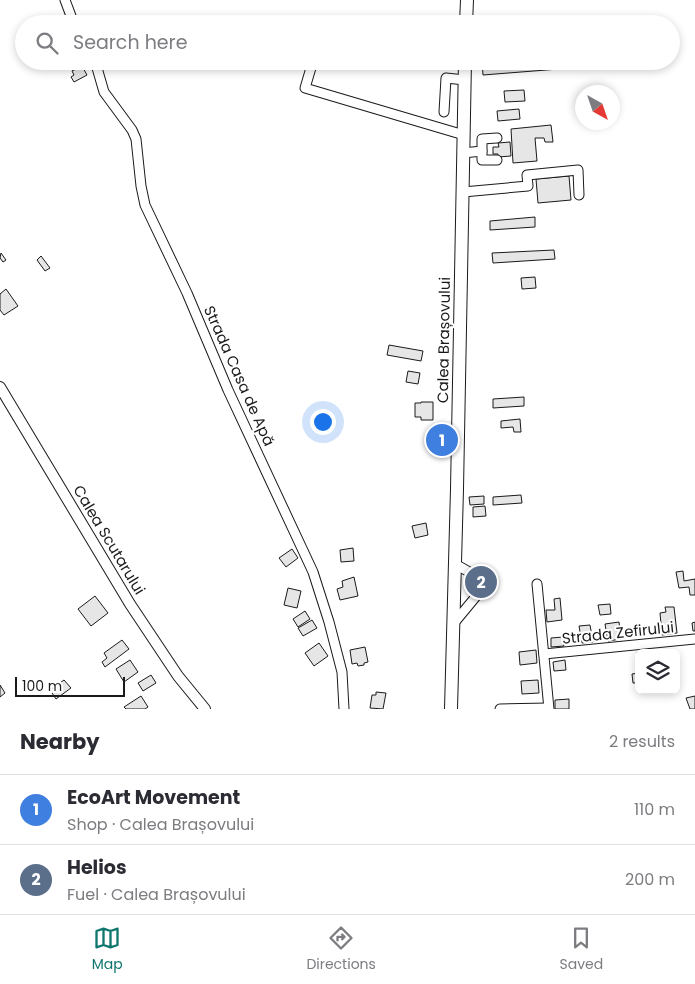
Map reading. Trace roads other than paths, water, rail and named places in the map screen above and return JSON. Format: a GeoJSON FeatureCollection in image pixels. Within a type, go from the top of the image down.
{"type":"FeatureCollection","features":[{"type":"Feature","properties":{"kind":"highway"},"geometry":{"type":"LineString","coordinates":[[466,15],[467,0]]}},
{"type":"Feature","properties":{"kind":"highway","name":"Calea Brașovului"},"geometry":{"type":"LineString","coordinates":[[451,709],[465,70]]}},
{"type":"Feature","properties":{"kind":"main road","name":"Calea Scutarului"},"geometry":{"type":"LineString","coordinates":[[0,387],[130,604],[202,707]]}},
{"type":"Feature","properties":{"kind":"street"},"geometry":{"type":"LineString","coordinates":[[65,0],[71,15]]}},
{"type":"Feature","properties":{"kind":"street","name":"Strada Casa de Apă"},"geometry":{"type":"LineString","coordinates":[[98,70],[104,92],[136,139],[145,205],[187,293],[228,390],[312,572],[329,622],[342,672],[344,709]]}},
{"type":"Feature","properties":{"kind":"street"},"geometry":{"type":"LineString","coordinates":[[311,70],[306,88],[464,135]]}},
{"type":"Feature","properties":{"kind":"street"},"geometry":{"type":"LineString","coordinates":[[444,112],[446,78],[465,80]]}},
{"type":"Feature","properties":{"kind":"street"},"geometry":{"type":"LineString","coordinates":[[497,138],[482,138],[482,160],[498,160]]}},
{"type":"Feature","properties":{"kind":"street"},"geometry":{"type":"LineString","coordinates":[[463,153],[482,151]]}},
{"type":"Feature","properties":{"kind":"street"},"geometry":{"type":"LineString","coordinates":[[463,192],[528,186],[527,175],[578,170],[579,195]]}},
{"type":"Feature","properties":{"kind":"street"},"geometry":{"type":"LineString","coordinates":[[454,623],[478,594],[478,577],[455,564]]}},
{"type":"Feature","properties":{"kind":"street"},"geometry":{"type":"LineString","coordinates":[[500,709],[549,708],[537,584]]}},
{"type":"Feature","properties":{"kind":"street","name":"Strada Zefirului"},"geometry":{"type":"LineString","coordinates":[[544,654],[695,639]]}},
{"type":"Feature","properties":{"kind":"place","name":"EcoArt Movement"},"geometry":{"type":"Point","coordinates":[442,440]}},
{"type":"Feature","properties":{"kind":"place","name":"Helios"},"geometry":{"type":"Point","coordinates":[481,582]}}]}
